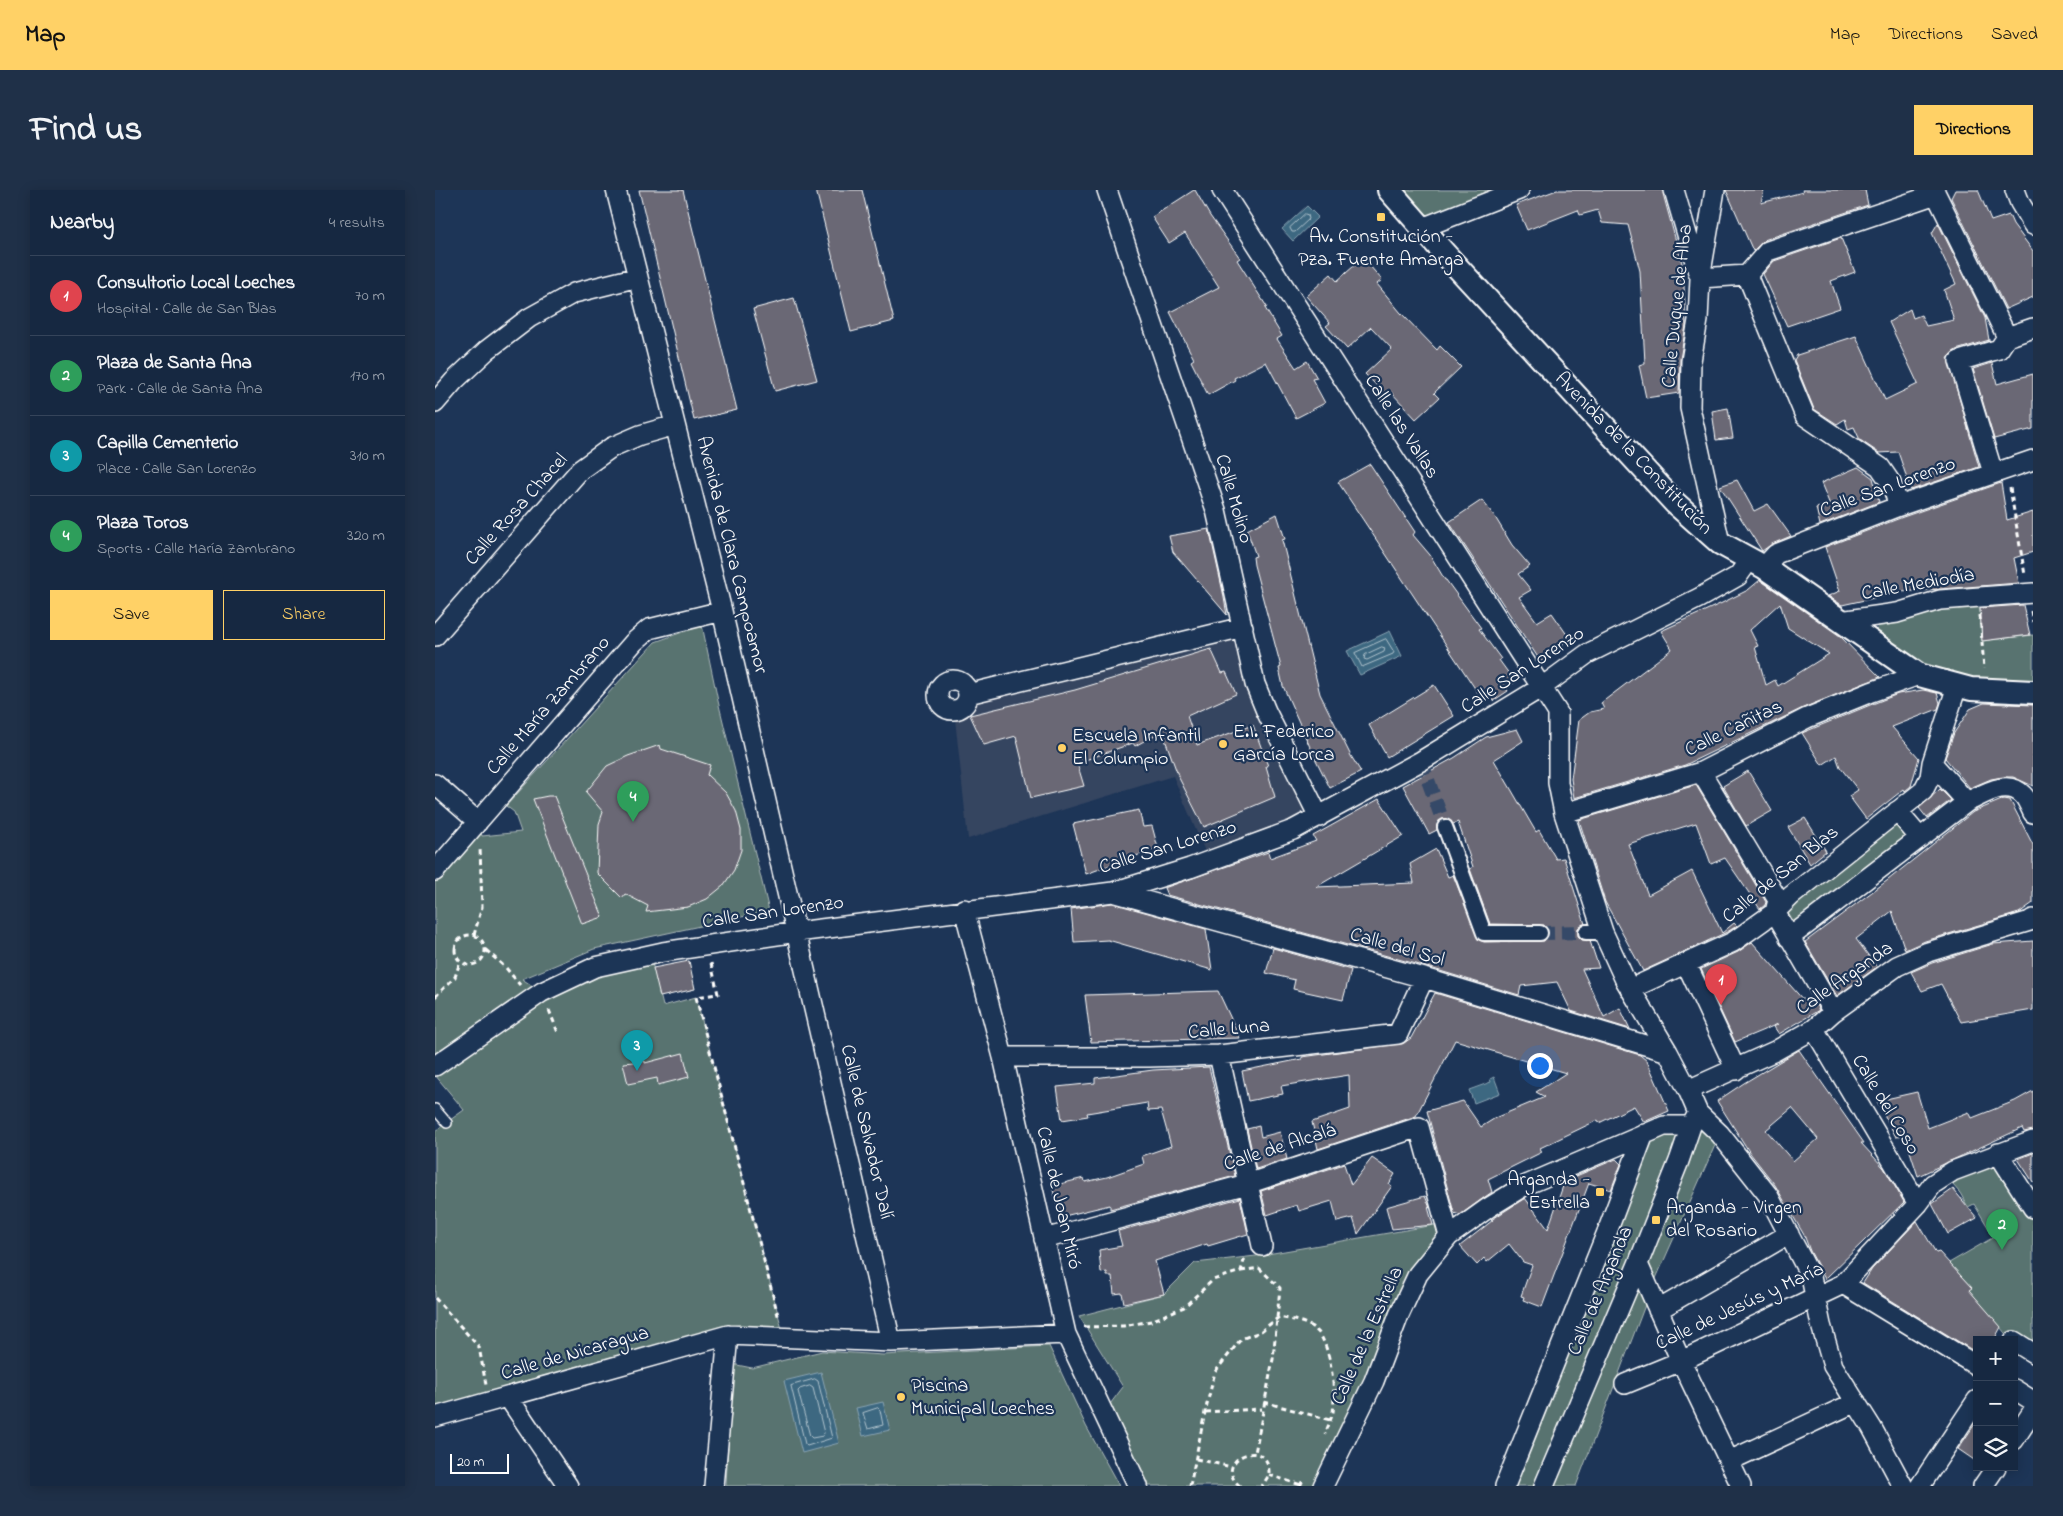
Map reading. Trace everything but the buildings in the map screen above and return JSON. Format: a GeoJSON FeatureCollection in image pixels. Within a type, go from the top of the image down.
{"type":"FeatureCollection","features":[{"type":"Feature","properties":{"kind":"street","name":"Avenida de Clara Campoamor"},"geometry":{"type":"LineString","coordinates":[[616,190],[722,610],[797,932]]}},
{"type":"Feature","properties":{"kind":"street","name":"Calle Molino"},"geometry":{"type":"LineString","coordinates":[[1107,190],[1216,510],[1255,684],[1266,711],[1319,817]]}},
{"type":"Feature","properties":{"kind":"street","name":"Calle las Vallas"},"geometry":{"type":"LineString","coordinates":[[1222,190],[1558,713],[1558,783],[1595,932],[1668,1052],[1688,1090],[1694,1119]]}},
{"type":"Feature","properties":{"kind":"street","name":"Avenida de la Constitución"},"geometry":{"type":"LineString","coordinates":[[1389,190],[1675,503],[1720,543],[1757,563],[1919,675],[1957,686],[1985,690],[2033,692]]}},
{"type":"Feature","properties":{"kind":"street"},"geometry":{"type":"LineString","coordinates":[[1422,228],[1519,190]]}},
{"type":"Feature","properties":{"kind":"street"},"geometry":{"type":"LineString","coordinates":[[1674,190],[1699,278],[1747,275],[1767,251],[1935,192],[2007,337]]}},
{"type":"Feature","properties":{"kind":"street","name":"Calle Duque de Alba"},"geometry":{"type":"LineString","coordinates":[[1715,190],[1699,278],[1698,320],[1691,361],[1690,408],[1720,543]]}},
{"type":"Feature","properties":{"kind":"street"},"geometry":{"type":"LineString","coordinates":[[2022,196],[2033,225]]}},
{"type":"Feature","properties":{"kind":"street"},"geometry":{"type":"LineString","coordinates":[[1747,275],[1805,416],[1880,467],[1891,483],[1899,506]]}},
{"type":"Feature","properties":{"kind":"street"},"geometry":{"type":"LineString","coordinates":[[435,403],[454,381],[487,350],[529,318],[574,293],[638,277]]}},
{"type":"Feature","properties":{"kind":"street"},"geometry":{"type":"LineString","coordinates":[[2000,471],[1959,361],[1999,349],[2007,337],[2033,328]]}},
{"type":"Feature","properties":{"kind":"street","name":"Calle Rosa Chacel"},"geometry":{"type":"LineString","coordinates":[[435,636],[580,470],[612,447],[640,435],[675,425]]}},
{"type":"Feature","properties":{"kind":"street","name":"Calle San Lorenzo"},"geometry":{"type":"LineString","coordinates":[[435,1066],[536,995],[595,967],[663,952],[797,932],[964,909],[1113,892],[1189,868],[1293,830],[1421,762],[1542,688],[1587,654],[1699,598],[1757,563],[1899,506],[2033,460]]}},
{"type":"Feature","properties":{"kind":"street","name":"Calle Mediodía"},"geometry":{"type":"LineString","coordinates":[[1840,621],[1897,613],[1940,600],[2030,593]]}},
{"type":"Feature","properties":{"kind":"street","name":"Calle María Zambrano"},"geometry":{"type":"LineString","coordinates":[[435,871],[634,642],[649,629],[722,610]]}},
{"type":"Feature","properties":{"kind":"street"},"geometry":{"type":"LineString","coordinates":[[968,694],[1243,627]]}},
{"type":"Feature","properties":{"kind":"street","name":"Calle Cañitas"},"geometry":{"type":"LineString","coordinates":[[1564,812],[1701,772],[1807,718],[1919,675]]}},
{"type":"Feature","properties":{"kind":"street","name":"Calle de San Blas"},"geometry":{"type":"LineString","coordinates":[[1630,989],[1687,965],[1733,942],[1775,912],[1791,896],[1923,791],[1930,777],[1932,763],[1957,686]]}},
{"type":"Feature","properties":{"kind":"street"},"geometry":{"type":"LineString","coordinates":[[1932,763],[1967,802]]}},
{"type":"Feature","properties":{"kind":"street"},"geometry":{"type":"LineString","coordinates":[[1701,772],[1778,900],[1775,912],[1833,1012]]}},
{"type":"Feature","properties":{"kind":"street"},"geometry":{"type":"LineString","coordinates":[[435,784],[479,822]]}},
{"type":"Feature","properties":{"kind":"street"},"geometry":{"type":"LineString","coordinates":[[1789,938],[1967,802],[2000,788],[2013,789],[2023,795],[2033,811]]}},
{"type":"Feature","properties":{"kind":"street"},"geometry":{"type":"LineString","coordinates":[[1897,812],[1920,838]]}},
{"type":"Feature","properties":{"kind":"street"},"geometry":{"type":"LineString","coordinates":[[1445,827],[1484,934],[1540,933]]}},
{"type":"Feature","properties":{"kind":"street","name":"Calle del Sol"},"geometry":{"type":"LineString","coordinates":[[1113,892],[1424,978],[1668,1052]]}},
{"type":"Feature","properties":{"kind":"street","name":"Calle de Joan Miró"},"geometry":{"type":"LineString","coordinates":[[964,909],[1003,1057],[1066,1334],[1138,1486]]}},
{"type":"Feature","properties":{"kind":"street","name":"Calle Arganda"},"geometry":{"type":"LineString","coordinates":[[1688,1090],[1775,1051],[1814,1029],[1833,1012],[1897,966],[1928,952],[2033,919]]}},
{"type":"Feature","properties":{"kind":"street","name":"Calle de Salvador Dalí"},"geometry":{"type":"LineString","coordinates":[[797,932],[891,1342]]}},
{"type":"Feature","properties":{"kind":"street"},"geometry":{"type":"LineString","coordinates":[[1687,965],[1735,1070]]}},
{"type":"Feature","properties":{"kind":"street","name":"Calle Luna"},"geometry":{"type":"LineString","coordinates":[[1003,1057],[1149,1058],[1219,1055],[1399,1034],[1424,978]]}},
{"type":"Feature","properties":{"kind":"street","name":"Calle del Coso"},"geometry":{"type":"LineString","coordinates":[[1814,1029],[1918,1204]]}},
{"type":"Feature","properties":{"kind":"street"},"geometry":{"type":"LineString","coordinates":[[1219,1055],[1262,1246]]}},
{"type":"Feature","properties":{"kind":"street"},"geometry":{"type":"LineString","coordinates":[[1694,1119],[1720,1134],[1768,1194],[1811,1277],[1821,1325],[1833,1366],[1856,1402],[1903,1486]]}},
{"type":"Feature","properties":{"kind":"street","name":"Calle de la Estrella"},"geometry":{"type":"LineString","coordinates":[[1323,1486],[1374,1381],[1399,1316],[1418,1274],[1449,1236],[1488,1208],[1524,1186],[1644,1134],[1665,1126],[1694,1119]]}},
{"type":"Feature","properties":{"kind":"street","name":"Calle de Arganda"},"geometry":{"type":"LineString","coordinates":[[1544,1486],[1637,1264],[1694,1119]]}},
{"type":"Feature","properties":{"kind":"street","name":"Calle de Alcalá"},"geometry":{"type":"LineString","coordinates":[[1044,1240],[1247,1184],[1419,1127],[1449,1236]]}},
{"type":"Feature","properties":{"kind":"street","name":"Calle de Arganda"},"geometry":{"type":"LineString","coordinates":[[1505,1486],[1607,1232],[1644,1134]]}},
{"type":"Feature","properties":{"kind":"street","name":"Calle de Jesús y María"},"geometry":{"type":"LineString","coordinates":[[1625,1384],[1681,1361],[1843,1284],[1918,1204],[1933,1184],[1953,1171],[2033,1141]]}},
{"type":"Feature","properties":{"kind":"street"},"geometry":{"type":"LineString","coordinates":[[1998,1153],[2033,1208]]}},
{"type":"Feature","properties":{"kind":"street"},"geometry":{"type":"LineString","coordinates":[[1658,1310],[1789,1234]]}},
{"type":"Feature","properties":{"kind":"street"},"geometry":{"type":"LineString","coordinates":[[1637,1264],[1741,1486]]}},
{"type":"Feature","properties":{"kind":"street"},"geometry":{"type":"LineString","coordinates":[[1843,1284],[1973,1364]]}},
{"type":"Feature","properties":{"kind":"street","name":"Calle de Nicaragua"},"geometry":{"type":"LineString","coordinates":[[435,1417],[728,1335],[891,1342],[1066,1334]]}},
{"type":"Feature","properties":{"kind":"street"},"geometry":{"type":"LineString","coordinates":[[714,1486],[728,1335]]}},
{"type":"Feature","properties":{"kind":"street"},"geometry":{"type":"LineString","coordinates":[[2018,1344],[2033,1353]]}},
{"type":"Feature","properties":{"kind":"street"},"geometry":{"type":"LineString","coordinates":[[2018,1392],[2033,1401]]}},
{"type":"Feature","properties":{"kind":"street"},"geometry":{"type":"LineString","coordinates":[[508,1397],[568,1486]]}},
{"type":"Feature","properties":{"kind":"street"},"geometry":{"type":"LineString","coordinates":[[1729,1461],[1856,1402]]}},
{"type":"Feature","properties":{"kind":"street"},"geometry":{"type":"LineString","coordinates":[[1920,1486],[1973,1406]]}},
{"type":"Feature","properties":{"kind":"street"},"geometry":{"type":"LineString","coordinates":[[2023,1433],[2033,1411]]}},
{"type":"Feature","properties":{"kind":"street"},"geometry":{"type":"LineString","coordinates":[[1983,1486],[1992,1471]]}},
{"type":"Feature","properties":{"kind":"lane"},"geometry":{"type":"LineString","coordinates":[[435,1109],[447,1123]]}},
{"type":"Feature","properties":{"kind":"path"},"geometry":{"type":"LineString","coordinates":[[2000,471],[2030,593],[2033,622]]}},
{"type":"Feature","properties":{"kind":"path"},"geometry":{"type":"LineString","coordinates":[[1979,597],[1985,690]]}},
{"type":"Feature","properties":{"kind":"path"},"geometry":{"type":"LineString","coordinates":[[475,935],[482,907],[479,822]]}},
{"type":"Feature","properties":{"kind":"path"},"geometry":{"type":"LineString","coordinates":[[485,950],[482,959],[474,964],[460,962],[455,953],[457,943],[464,936],[475,935],[482,941],[485,950],[536,995],[559,1035]]}},
{"type":"Feature","properties":{"kind":"path"},"geometry":{"type":"LineString","coordinates":[[707,946],[718,994],[696,997],[784,1337]]}},
{"type":"Feature","properties":{"kind":"path"},"geometry":{"type":"LineString","coordinates":[[435,997],[455,977],[460,962]]}},
{"type":"Feature","properties":{"kind":"path"},"geometry":{"type":"LineString","coordinates":[[1241,1271],[1245,1257]]}},
{"type":"Feature","properties":{"kind":"path"},"geometry":{"type":"LineString","coordinates":[[1066,1334],[1087,1326],[1123,1326],[1151,1321],[1184,1307],[1213,1280],[1241,1271],[1259,1268],[1280,1288],[1279,1317],[1273,1359],[1255,1453]]}},
{"type":"Feature","properties":{"kind":"path"},"geometry":{"type":"LineString","coordinates":[[435,1298],[479,1347],[489,1402]]}},
{"type":"Feature","properties":{"kind":"path"},"geometry":{"type":"LineString","coordinates":[[1191,1486],[1205,1412],[1215,1372],[1241,1339],[1260,1332],[1279,1317]]}},
{"type":"Feature","properties":{"kind":"path"},"geometry":{"type":"LineString","coordinates":[[1279,1317],[1303,1322],[1318,1332],[1329,1356],[1334,1392],[1330,1420],[1323,1440]]}},
{"type":"Feature","properties":{"kind":"path"},"geometry":{"type":"LineString","coordinates":[[1264,1402],[1330,1420]]}},
{"type":"Feature","properties":{"kind":"path"},"geometry":{"type":"LineString","coordinates":[[1205,1412],[1262,1409]]}},
{"type":"Feature","properties":{"kind":"path"},"geometry":{"type":"LineString","coordinates":[[1240,1486],[1233,1479],[1232,1467],[1238,1457],[1243,1454],[1255,1453],[1264,1459],[1269,1469],[1269,1475],[1262,1486]]}},
{"type":"Feature","properties":{"kind":"path"},"geometry":{"type":"LineString","coordinates":[[1196,1459],[1232,1467]]}},
{"type":"Feature","properties":{"kind":"path"},"geometry":{"type":"LineString","coordinates":[[1269,1475],[1301,1485],[1305,1476]]}},
{"type":"Feature","properties":{"kind":"shaded area","name":"Escuela Infantil El Columpio"},"geometry":{"type":"Polygon","coordinates":[[[1243,627],[1255,684],[1319,817],[1209,861],[1173,776],[968,839],[955,719],[970,715],[968,694],[1243,627]]]}},
{"type":"Feature","properties":{"kind":"green space"},"geometry":{"type":"Polygon","coordinates":[[[1389,190],[1519,190],[1422,228],[1389,190]]]}},
{"type":"Feature","properties":{"kind":"green space"},"geometry":{"type":"Polygon","coordinates":[[[1979,597],[1982,641],[2033,635],[2033,692],[1976,689],[1872,643],[1882,615],[1979,597]]]}},
{"type":"Feature","properties":{"kind":"green space"},"geometry":{"type":"Polygon","coordinates":[[[702,625],[718,701],[769,911],[594,949],[522,979],[542,992],[650,955],[663,1006],[696,997],[784,1337],[728,1335],[435,1417],[435,1131],[464,1110],[435,1075],[435,871],[478,822],[482,836],[521,832],[514,812],[506,806],[655,642],[702,625]]]}},
{"type":"Feature","properties":{"kind":"green space"},"geometry":{"type":"Polygon","coordinates":[[[1897,811],[1920,838],[1789,938],[1775,912],[1897,811]]]}},
{"type":"Feature","properties":{"kind":"green space"},"geometry":{"type":"Polygon","coordinates":[[[1698,1113],[1720,1134],[1650,1292],[1576,1486],[1505,1486],[1644,1134],[1698,1113]]]}},
{"type":"Feature","properties":{"kind":"green space"},"geometry":{"type":"Polygon","coordinates":[[[1998,1153],[2033,1209],[2033,1347],[2018,1342],[2018,1336],[2007,1336],[1969,1290],[1971,1287],[1949,1263],[1994,1237],[1974,1204],[1968,1207],[1960,1193],[1945,1176],[1998,1153]]]}},
{"type":"Feature","properties":{"kind":"green space"},"geometry":{"type":"Polygon","coordinates":[[[1446,1223],[1418,1274],[1323,1486],[1138,1486],[1104,1412],[1123,1387],[1079,1316],[1164,1294],[1195,1263],[1256,1256],[1446,1223]]]}},
{"type":"Feature","properties":{"kind":"green space","name":"Piscina Municipal Loeches"},"geometry":{"type":"Polygon","coordinates":[[[1049,1346],[1086,1426],[1119,1486],[726,1486],[732,1364],[752,1368],[822,1351],[883,1355],[1049,1346]]]}},
{"type":"Feature","properties":{"kind":"water"},"geometry":{"type":"Polygon","coordinates":[[[1307,206],[1318,217],[1293,241],[1282,229],[1307,206]]]}},
{"type":"Feature","properties":{"kind":"water"},"geometry":{"type":"Polygon","coordinates":[[[1390,631],[1402,656],[1360,675],[1347,651],[1390,631]]]}},
{"type":"Feature","properties":{"kind":"water"},"geometry":{"type":"Polygon","coordinates":[[[1494,1077],[1500,1093],[1474,1103],[1469,1090],[1491,1082],[1490,1079],[1494,1077]]]}},
{"type":"Feature","properties":{"kind":"water"},"geometry":{"type":"Polygon","coordinates":[[[821,1372],[839,1443],[802,1453],[784,1381],[821,1372]]]}},
{"type":"Feature","properties":{"kind":"water"},"geometry":{"type":"Polygon","coordinates":[[[883,1402],[890,1430],[863,1436],[856,1408],[883,1402]]]}},
{"type":"Feature","properties":{"kind":"tunnel"},"geometry":{"type":"LineString","coordinates":[[1421,761],[1445,827]]}},
{"type":"Feature","properties":{"kind":"tunnel"},"geometry":{"type":"LineString","coordinates":[[1540,933],[1586,932]]}},
{"type":"Feature","properties":{"kind":"place","name":"Av. Constitución - Pza. Fuente Amarga"},"geometry":{"type":"Point","coordinates":[1381,217]}},
{"type":"Feature","properties":{"kind":"place","name":"E.I. Federico García Lorca"},"geometry":{"type":"Point","coordinates":[1223,744]}},
{"type":"Feature","properties":{"kind":"place","name":"Escuela Infantil El Columpio"},"geometry":{"type":"Point","coordinates":[1062,748]}},
{"type":"Feature","properties":{"kind":"place","name":"Plaza Toros"},"geometry":{"type":"Point","coordinates":[633,822]}},
{"type":"Feature","properties":{"kind":"place","name":"Consultorio Local Loeches"},"geometry":{"type":"Point","coordinates":[1721,1005]}},
{"type":"Feature","properties":{"kind":"place","name":"Capilla Cementerio"},"geometry":{"type":"Point","coordinates":[637,1071]}},
{"type":"Feature","properties":{"kind":"place","name":"Arganda - Estrella"},"geometry":{"type":"Point","coordinates":[1600,1192]}},
{"type":"Feature","properties":{"kind":"place","name":"Arganda - Virgen del Rosario"},"geometry":{"type":"Point","coordinates":[1656,1220]}},
{"type":"Feature","properties":{"kind":"place","name":"Plaza de Santa Ana"},"geometry":{"type":"Point","coordinates":[2002,1250]}},
{"type":"Feature","properties":{"kind":"place","name":"Piscina Municipal Loeches"},"geometry":{"type":"Point","coordinates":[901,1397]}}]}
